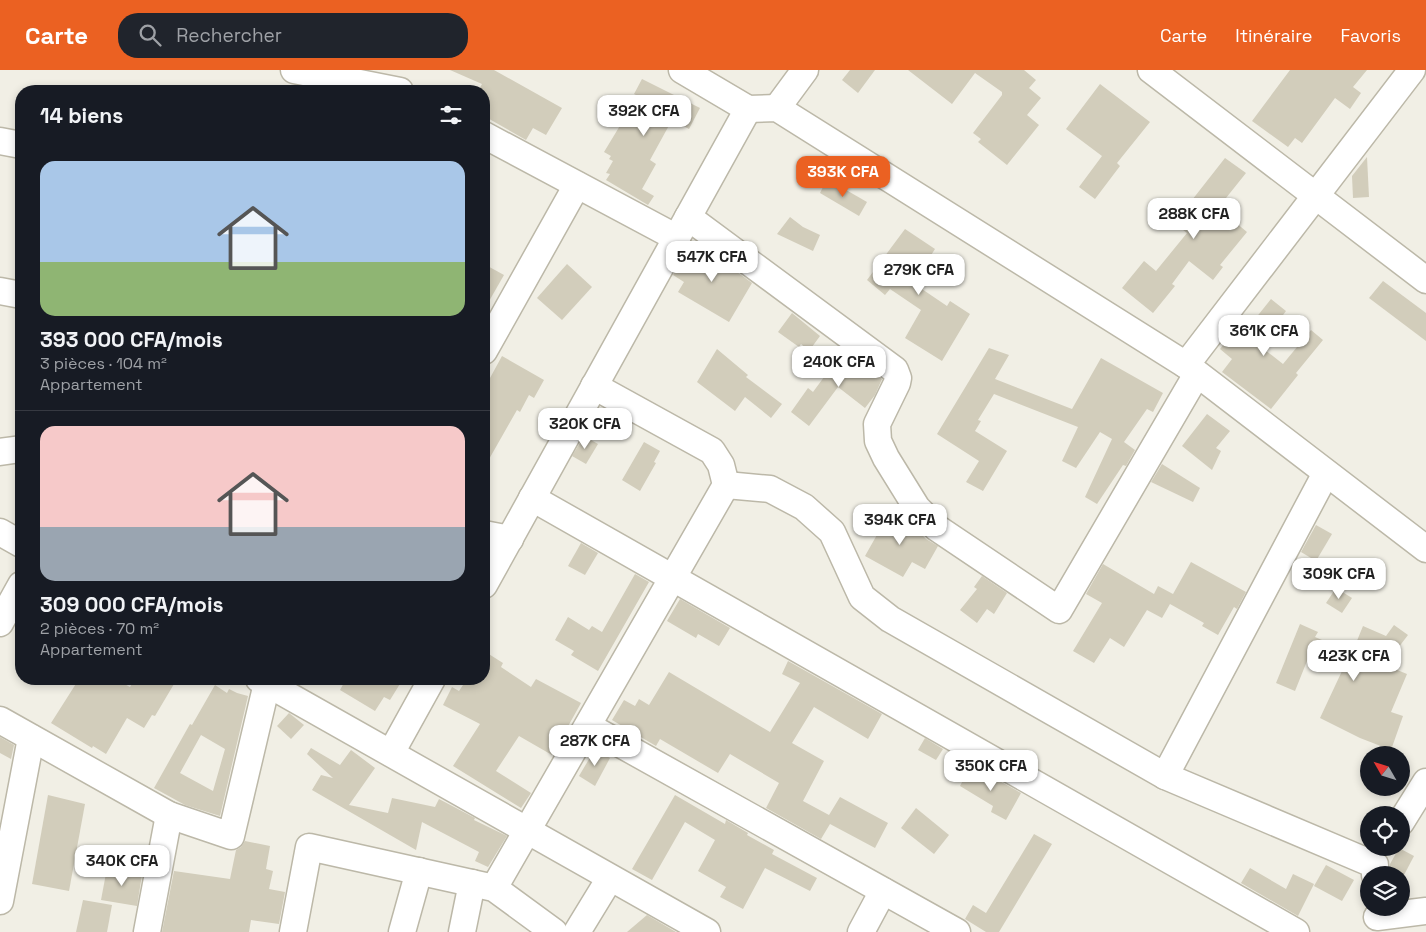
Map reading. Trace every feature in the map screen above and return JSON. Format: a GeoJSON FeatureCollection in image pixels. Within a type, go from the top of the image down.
{"type":"FeatureCollection","features":[{"type":"Feature","properties":{"kind":"street"},"geometry":{"type":"LineString","coordinates":[[682,70],[748,109],[776,108],[1192,369],[1426,549]]}},
{"type":"Feature","properties":{"kind":"street"},"geometry":{"type":"LineString","coordinates":[[776,108],[805,70]]}},
{"type":"Feature","properties":{"kind":"street"},"geometry":{"type":"LineString","coordinates":[[1151,70],[1426,280]]}},
{"type":"Feature","properties":{"kind":"street"},"geometry":{"type":"LineString","coordinates":[[490,138],[577,185],[682,227],[895,370],[897,383],[877,424],[878,441],[886,458],[918,508],[937,528],[1059,610],[1192,369],[1316,196],[1412,70]]}},
{"type":"Feature","properties":{"kind":"street"},"geometry":{"type":"LineString","coordinates":[[311,76],[364,85]]}},
{"type":"Feature","properties":{"kind":"street"},"geometry":{"type":"LineString","coordinates":[[490,575],[748,109]]}},
{"type":"Feature","properties":{"kind":"street"},"geometry":{"type":"LineString","coordinates":[[0,141],[15,144]]}},
{"type":"Feature","properties":{"kind":"street"},"geometry":{"type":"LineString","coordinates":[[490,340],[577,185]]}},
{"type":"Feature","properties":{"kind":"street"},"geometry":{"type":"LineString","coordinates":[[0,291],[15,294]]}},
{"type":"Feature","properties":{"kind":"street"},"geometry":{"type":"LineString","coordinates":[[462,932],[483,886],[528,830],[726,485],[721,465],[712,451],[594,386]]}},
{"type":"Feature","properties":{"kind":"street"},"geometry":{"type":"LineString","coordinates":[[1165,776],[1326,473]]}},
{"type":"Feature","properties":{"kind":"street"},"geometry":{"type":"LineString","coordinates":[[726,485],[770,489],[804,507],[832,532],[862,597],[890,619],[1165,776],[1379,863]]}},
{"type":"Feature","properties":{"kind":"street"},"geometry":{"type":"LineString","coordinates":[[532,498],[1296,932]]}},
{"type":"Feature","properties":{"kind":"street"},"geometry":{"type":"LineString","coordinates":[[0,532],[15,541]]}},
{"type":"Feature","properties":{"kind":"street"},"geometry":{"type":"LineString","coordinates":[[490,535],[510,539]]}},
{"type":"Feature","properties":{"kind":"street"},"geometry":{"type":"LineString","coordinates":[[0,623],[15,596]]}},
{"type":"Feature","properties":{"kind":"street"},"geometry":{"type":"LineString","coordinates":[[0,720],[169,815],[230,836],[264,685]]}},
{"type":"Feature","properties":{"kind":"street"},"geometry":{"type":"LineString","coordinates":[[274,685],[707,932]]}},
{"type":"Feature","properties":{"kind":"street"},"geometry":{"type":"LineString","coordinates":[[391,753],[429,685]]}},
{"type":"Feature","properties":{"kind":"street"},"geometry":{"type":"LineString","coordinates":[[588,726],[957,932]]}},
{"type":"Feature","properties":{"kind":"street"},"geometry":{"type":"LineString","coordinates":[[0,901],[31,738]]}},
{"type":"Feature","properties":{"kind":"street"},"geometry":{"type":"LineString","coordinates":[[1410,808],[1426,782]]}},
{"type":"Feature","properties":{"kind":"street"},"geometry":{"type":"LineString","coordinates":[[147,932],[169,815]]}},
{"type":"Feature","properties":{"kind":"street"},"geometry":{"type":"LineString","coordinates":[[294,932],[309,847],[483,886],[554,932]]}},
{"type":"Feature","properties":{"kind":"street"},"geometry":{"type":"LineString","coordinates":[[402,932],[419,871]]}},
{"type":"Feature","properties":{"kind":"street"},"geometry":{"type":"LineString","coordinates":[[577,932],[610,878]]}},
{"type":"Feature","properties":{"kind":"street"},"geometry":{"type":"LineString","coordinates":[[861,932],[883,891]]}},
{"type":"Feature","properties":{"kind":"street"},"geometry":{"type":"LineString","coordinates":[[1377,919],[1426,911]]}},
{"type":"Feature","properties":{"kind":"building"},"geometry":{"type":"Polygon","coordinates":[[[450,70],[494,70],[562,108],[546,135],[533,128],[526,140],[490,119],[490,85],[482,84],[450,70]]]}},
{"type":"Feature","properties":{"kind":"building"},"geometry":{"type":"Polygon","coordinates":[[[850,70],[875,70],[858,93],[842,80],[850,70]]]}},
{"type":"Feature","properties":{"kind":"building"},"geometry":{"type":"Polygon","coordinates":[[[908,70],[1024,70],[1036,80],[1029,88],[1041,98],[1027,115],[1039,125],[1007,165],[978,142],[981,139],[973,133],[1002,95],[1002,92],[975,73],[952,104],[908,70]]]}},
{"type":"Feature","properties":{"kind":"building"},"geometry":{"type":"Polygon","coordinates":[[[1290,70],[1367,70],[1353,87],[1361,93],[1350,109],[1335,98],[1302,143],[1295,138],[1288,147],[1252,121],[1290,70]]]}},
{"type":"Feature","properties":{"kind":"building"},"geometry":{"type":"Polygon","coordinates":[[[642,79],[700,108],[689,129],[672,120],[650,160],[656,164],[642,189],[654,196],[648,205],[606,180],[610,174],[606,173],[613,161],[609,159],[611,156],[604,152],[638,96],[634,94],[642,79]]]}},
{"type":"Feature","properties":{"kind":"building"},"geometry":{"type":"Polygon","coordinates":[[[1100,84],[1150,122],[1117,163],[1120,166],[1095,199],[1079,187],[1102,156],[1066,129],[1100,84]]]}},
{"type":"Feature","properties":{"kind":"building"},"geometry":{"type":"Polygon","coordinates":[[[1367,157],[1369,197],[1353,198],[1352,176],[1367,157]]]}},
{"type":"Feature","properties":{"kind":"building"},"geometry":{"type":"Polygon","coordinates":[[[1225,158],[1246,173],[1218,208],[1247,232],[1220,265],[1223,267],[1213,280],[1189,261],[1172,284],[1175,286],[1153,313],[1122,288],[1144,261],[1156,271],[1187,233],[1174,223],[1225,158]]]}},
{"type":"Feature","properties":{"kind":"building"},"geometry":{"type":"Polygon","coordinates":[[[827,179],[867,202],[859,216],[820,193],[827,179]]]}},
{"type":"Feature","properties":{"kind":"building"},"geometry":{"type":"Polygon","coordinates":[[[790,217],[803,227],[820,235],[813,251],[777,234],[790,217]]]}},
{"type":"Feature","properties":{"kind":"building"},"geometry":{"type":"Polygon","coordinates":[[[905,229],[935,249],[913,283],[947,306],[950,301],[970,314],[942,361],[905,338],[921,310],[890,289],[885,295],[867,280],[905,229]]]}},
{"type":"Feature","properties":{"kind":"building"},"geometry":{"type":"Polygon","coordinates":[[[689,247],[698,253],[703,247],[752,283],[729,322],[678,292],[684,282],[673,275],[689,247]]]}},
{"type":"Feature","properties":{"kind":"building"},"geometry":{"type":"Polygon","coordinates":[[[567,264],[592,287],[562,320],[537,298],[567,264]]]}},
{"type":"Feature","properties":{"kind":"building"},"geometry":{"type":"Polygon","coordinates":[[[490,267],[504,275],[490,300],[490,267]]]}},
{"type":"Feature","properties":{"kind":"building"},"geometry":{"type":"Polygon","coordinates":[[[1383,281],[1426,313],[1426,341],[1369,298],[1383,281]]]}},
{"type":"Feature","properties":{"kind":"building"},"geometry":{"type":"Polygon","coordinates":[[[1271,299],[1286,311],[1260,346],[1283,364],[1311,330],[1323,340],[1296,373],[1298,375],[1271,409],[1222,372],[1232,359],[1220,349],[1244,318],[1251,324],[1271,299]]]}},
{"type":"Feature","properties":{"kind":"building"},"geometry":{"type":"Polygon","coordinates":[[[792,313],[820,336],[809,351],[801,344],[799,347],[778,332],[792,313]]]}},
{"type":"Feature","properties":{"kind":"building"},"geometry":{"type":"Polygon","coordinates":[[[989,348],[1009,355],[995,379],[1072,409],[1101,358],[1163,393],[1153,412],[1147,409],[1124,442],[1135,450],[1126,466],[1123,465],[1097,504],[1085,497],[1112,439],[1100,432],[1076,468],[1062,461],[1078,427],[994,394],[978,420],[981,421],[975,431],[1007,451],[983,491],[966,482],[979,461],[937,434],[989,348]]]}},
{"type":"Feature","properties":{"kind":"building"},"geometry":{"type":"Polygon","coordinates":[[[717,349],[748,375],[746,377],[782,404],[771,418],[745,397],[735,411],[697,382],[717,349]]]}},
{"type":"Feature","properties":{"kind":"building"},"geometry":{"type":"Polygon","coordinates":[[[846,353],[882,379],[875,395],[865,408],[838,387],[809,426],[791,412],[808,388],[813,392],[827,373],[846,353]]]}},
{"type":"Feature","properties":{"kind":"building"},"geometry":{"type":"Polygon","coordinates":[[[502,356],[544,380],[534,398],[529,395],[520,412],[517,410],[490,457],[490,378],[502,356]]]}},
{"type":"Feature","properties":{"kind":"building"},"geometry":{"type":"Polygon","coordinates":[[[1207,414],[1230,431],[1216,448],[1221,451],[1212,470],[1182,446],[1207,414]]]}},
{"type":"Feature","properties":{"kind":"building"},"geometry":{"type":"Polygon","coordinates":[[[584,436],[598,444],[586,464],[572,456],[584,436]]]}},
{"type":"Feature","properties":{"kind":"building"},"geometry":{"type":"Polygon","coordinates":[[[644,442],[660,451],[654,462],[656,463],[640,491],[622,480],[644,442]]]}},
{"type":"Feature","properties":{"kind":"building"},"geometry":{"type":"Polygon","coordinates":[[[1162,464],[1200,488],[1193,502],[1151,482],[1162,464]]]}},
{"type":"Feature","properties":{"kind":"building"},"geometry":{"type":"Polygon","coordinates":[[[891,510],[907,519],[926,539],[938,546],[925,569],[912,562],[903,577],[865,556],[891,510]]]}},
{"type":"Feature","properties":{"kind":"building"},"geometry":{"type":"Polygon","coordinates":[[[1316,525],[1332,534],[1316,561],[1301,552],[1316,525]]]}},
{"type":"Feature","properties":{"kind":"building"},"geometry":{"type":"Polygon","coordinates":[[[581,543],[598,553],[585,575],[568,566],[581,543]]]}},
{"type":"Feature","properties":{"kind":"building"},"geometry":{"type":"Polygon","coordinates":[[[1191,562],[1246,592],[1237,609],[1234,607],[1218,635],[1202,626],[1204,623],[1170,604],[1162,618],[1147,610],[1124,647],[1110,638],[1094,663],[1073,651],[1102,603],[1086,594],[1103,564],[1154,594],[1158,586],[1173,594],[1191,562]]]}},
{"type":"Feature","properties":{"kind":"building"},"geometry":{"type":"Polygon","coordinates":[[[635,574],[649,582],[598,671],[571,655],[574,651],[555,640],[568,617],[589,630],[592,626],[602,632],[635,574]]]}},
{"type":"Feature","properties":{"kind":"building"},"geometry":{"type":"Polygon","coordinates":[[[982,576],[1007,593],[994,614],[987,609],[977,623],[960,610],[977,589],[974,587],[982,576]]]}},
{"type":"Feature","properties":{"kind":"building"},"geometry":{"type":"Polygon","coordinates":[[[1336,588],[1352,598],[1342,613],[1326,603],[1336,588]]]}},
{"type":"Feature","properties":{"kind":"building"},"geometry":{"type":"Polygon","coordinates":[[[680,599],[730,628],[719,646],[698,634],[696,638],[667,621],[680,599]]]}},
{"type":"Feature","properties":{"kind":"building"},"geometry":{"type":"Polygon","coordinates":[[[1300,624],[1318,632],[1315,637],[1352,653],[1363,626],[1386,636],[1394,625],[1408,635],[1385,665],[1407,674],[1391,712],[1403,716],[1392,746],[1381,746],[1320,718],[1342,671],[1309,656],[1295,691],[1276,683],[1300,624]]]}},
{"type":"Feature","properties":{"kind":"building"},"geometry":{"type":"Polygon","coordinates":[[[490,655],[503,663],[501,667],[531,687],[536,679],[581,703],[552,755],[519,736],[496,771],[531,793],[521,808],[453,766],[480,724],[443,705],[452,687],[459,691],[463,685],[490,685],[490,655]]]}},
{"type":"Feature","properties":{"kind":"building"},"geometry":{"type":"Polygon","coordinates":[[[788,661],[882,714],[868,739],[814,707],[792,743],[824,761],[803,801],[829,815],[840,797],[888,823],[875,848],[830,824],[821,839],[766,808],[779,783],[730,754],[718,773],[660,739],[656,746],[612,720],[624,700],[635,706],[639,699],[649,705],[669,672],[770,732],[800,683],[782,674],[788,661]]]}},
{"type":"Feature","properties":{"kind":"building"},"geometry":{"type":"Polygon","coordinates":[[[75,685],[126,685],[130,687],[131,685],[173,685],[155,716],[152,715],[144,728],[127,718],[106,754],[93,746],[92,748],[51,723],[75,685]]]}},
{"type":"Feature","properties":{"kind":"building"},"geometry":{"type":"Polygon","coordinates":[[[215,685],[227,693],[229,689],[248,696],[220,816],[185,805],[154,788],[190,724],[192,725],[215,685]],[[201,735],[180,773],[213,791],[225,749],[201,735]]]}},
{"type":"Feature","properties":{"kind":"building"},"geometry":{"type":"Polygon","coordinates":[[[343,685],[399,685],[390,700],[384,697],[375,711],[340,690],[343,685]]]}},
{"type":"Feature","properties":{"kind":"building"},"geometry":{"type":"Polygon","coordinates":[[[289,713],[304,725],[291,739],[277,726],[289,713]]]}},
{"type":"Feature","properties":{"kind":"building"},"geometry":{"type":"Polygon","coordinates":[[[0,737],[14,745],[11,759],[0,753],[0,737]]]}},
{"type":"Feature","properties":{"kind":"building"},"geometry":{"type":"Polygon","coordinates":[[[925,738],[943,749],[936,760],[918,750],[925,738]]]}},
{"type":"Feature","properties":{"kind":"building"},"geometry":{"type":"Polygon","coordinates":[[[311,748],[340,765],[351,750],[375,768],[349,805],[388,813],[392,798],[435,807],[439,799],[475,818],[474,820],[507,836],[488,867],[475,861],[479,852],[422,822],[416,850],[312,790],[321,775],[333,778],[307,754],[311,748]]]}},
{"type":"Feature","properties":{"kind":"building"},"geometry":{"type":"Polygon","coordinates":[[[595,749],[610,758],[595,786],[579,776],[595,749]]]}},
{"type":"Feature","properties":{"kind":"building"},"geometry":{"type":"Polygon","coordinates":[[[971,765],[1021,793],[1006,820],[991,812],[993,806],[960,786],[971,765]]]}},
{"type":"Feature","properties":{"kind":"building"},"geometry":{"type":"Polygon","coordinates":[[[48,795],[85,804],[69,891],[32,884],[48,795]]]}},
{"type":"Feature","properties":{"kind":"building"},"geometry":{"type":"Polygon","coordinates":[[[675,795],[725,824],[726,820],[748,833],[747,835],[774,850],[772,854],[817,878],[810,891],[765,868],[743,909],[720,897],[726,887],[698,871],[715,840],[685,822],[652,880],[632,869],[675,795]]]}},
{"type":"Feature","properties":{"kind":"building"},"geometry":{"type":"Polygon","coordinates":[[[916,808],[949,835],[934,854],[901,828],[916,808]]]}},
{"type":"Feature","properties":{"kind":"building"},"geometry":{"type":"Polygon","coordinates":[[[1034,834],[1052,844],[999,932],[986,932],[965,919],[973,905],[986,913],[1034,834]]]}},
{"type":"Feature","properties":{"kind":"building"},"geometry":{"type":"Polygon","coordinates":[[[245,841],[270,846],[266,869],[273,871],[269,889],[285,892],[279,924],[251,920],[249,932],[162,932],[174,871],[230,879],[236,850],[245,841]]]}},
{"type":"Feature","properties":{"kind":"building"},"geometry":{"type":"Polygon","coordinates":[[[1410,854],[1414,856],[1409,866],[1390,866],[1394,856],[1410,856],[1410,854]]]}},
{"type":"Feature","properties":{"kind":"building"},"geometry":{"type":"Polygon","coordinates":[[[1326,865],[1354,880],[1342,901],[1314,886],[1326,865]]]}},
{"type":"Feature","properties":{"kind":"building"},"geometry":{"type":"Polygon","coordinates":[[[107,868],[142,875],[137,906],[101,900],[107,868]]]}},
{"type":"Feature","properties":{"kind":"building"},"geometry":{"type":"Polygon","coordinates":[[[1250,868],[1286,889],[1293,874],[1314,884],[1298,916],[1241,883],[1250,868]]]}},
{"type":"Feature","properties":{"kind":"building"},"geometry":{"type":"Polygon","coordinates":[[[83,900],[112,905],[107,932],[76,932],[83,900]]]}},
{"type":"Feature","properties":{"kind":"building"},"geometry":{"type":"Polygon","coordinates":[[[647,915],[676,932],[627,932],[647,915]]]}}]}
